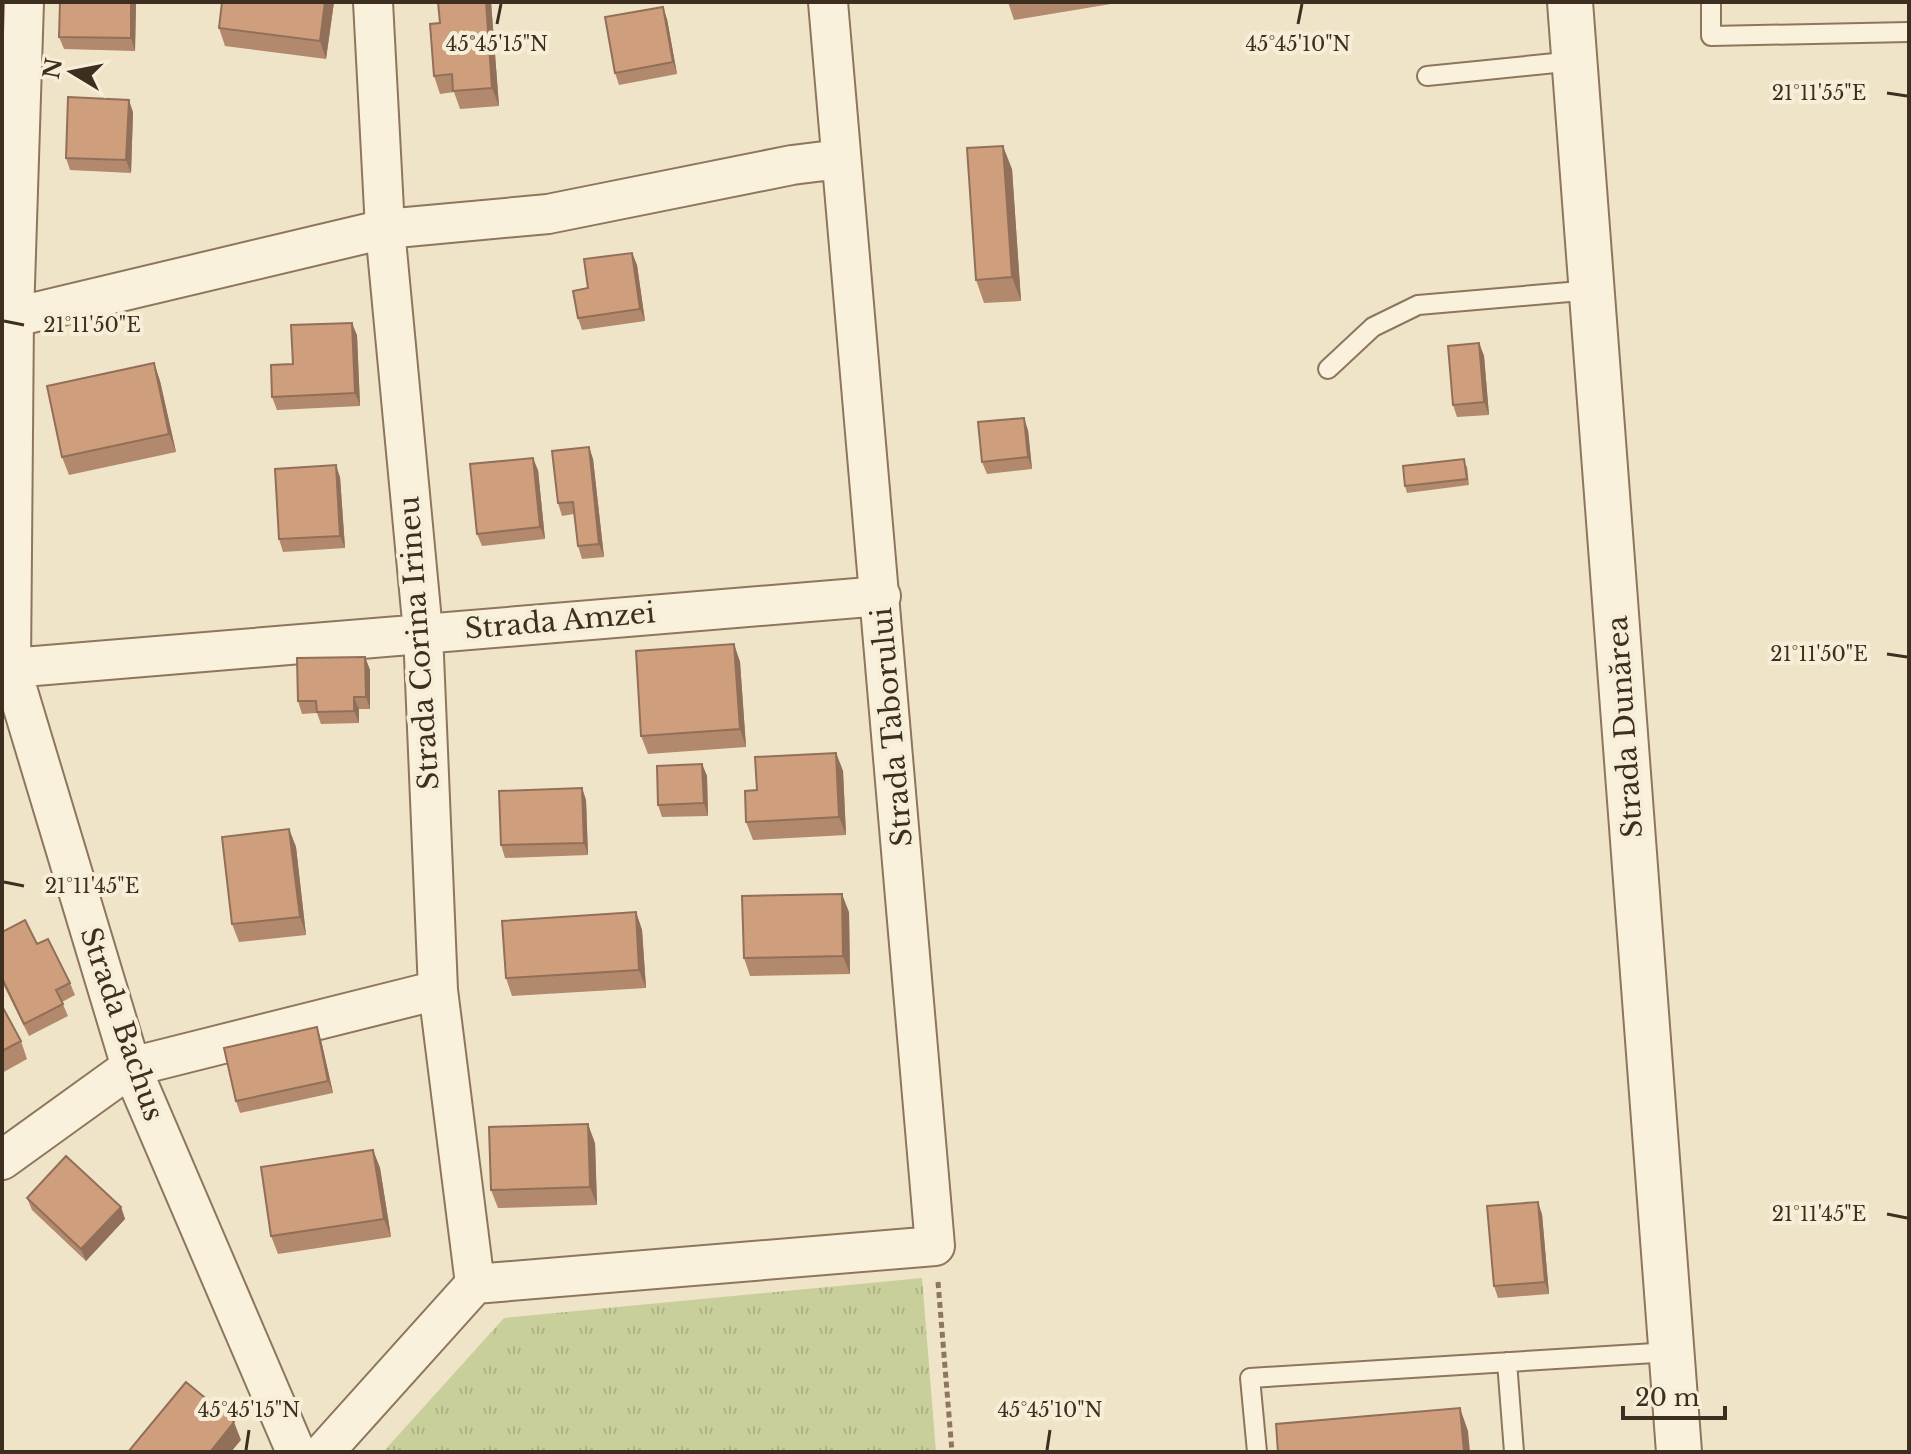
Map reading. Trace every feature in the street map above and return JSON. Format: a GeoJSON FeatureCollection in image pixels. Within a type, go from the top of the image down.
{"type":"FeatureCollection","features":[{"type":"Feature","properties":{"kind":"street","name":"Strada Bachus"},"geometry":{"type":"LineString","coordinates":[[24,2],[8,318],[7,670],[131,1067],[296,1452]]}},
{"type":"Feature","properties":{"kind":"street","name":"Strada Corina Irineu"},"geometry":{"type":"LineString","coordinates":[[373,2],[385,229],[423,632],[438,990],[475,1284]]}},
{"type":"Feature","properties":{"kind":"street","name":"Strada Taborului"},"geometry":{"type":"LineString","coordinates":[[828,2],[935,1246]]}},
{"type":"Feature","properties":{"kind":"street","name":"Strada Dunărea"},"geometry":{"type":"LineString","coordinates":[[1570,2],[1679,1452]]}},
{"type":"Feature","properties":{"kind":"street"},"geometry":{"type":"LineString","coordinates":[[8,318],[385,229],[548,214],[792,165],[840,159]]}},
{"type":"Feature","properties":{"kind":"street","name":"Strada Amzei"},"geometry":{"type":"LineString","coordinates":[[7,670],[423,632],[881,596]]}},
{"type":"Feature","properties":{"kind":"street"},"geometry":{"type":"LineString","coordinates":[[2,1160],[131,1067],[438,990]]}},
{"type":"Feature","properties":{"kind":"street"},"geometry":{"type":"LineString","coordinates":[[324,1452],[475,1284],[935,1246]]}},
{"type":"Feature","properties":{"kind":"lane"},"geometry":{"type":"LineString","coordinates":[[1711,2],[1711,36],[1909,32]]}},
{"type":"Feature","properties":{"kind":"lane"},"geometry":{"type":"LineString","coordinates":[[1427,76],[1575,61]]}},
{"type":"Feature","properties":{"kind":"lane"},"geometry":{"type":"LineString","coordinates":[[1328,369],[1373,327],[1418,305],[1592,290]]}},
{"type":"Feature","properties":{"kind":"lane"},"geometry":{"type":"LineString","coordinates":[[1257,1452],[1250,1378],[1671,1352]]}},
{"type":"Feature","properties":{"kind":"lane"},"geometry":{"type":"LineString","coordinates":[[1507,1362],[1514,1452]]}},
{"type":"Feature","properties":{"kind":"path"},"geometry":{"type":"LineString","coordinates":[[935,1246],[952,1452]]}},
{"type":"Feature","properties":{"kind":"green space"},"geometry":{"type":"Polygon","coordinates":[[[922,1278],[936,1452],[383,1452],[504,1318],[922,1278]]]}},
{"type":"Feature","properties":{"kind":"building"},"geometry":{"type":"Polygon","coordinates":[[[60,2],[131,2],[131,38],[59,37],[60,2]]]}},
{"type":"Feature","properties":{"kind":"building"},"geometry":{"type":"Polygon","coordinates":[[[222,2],[325,2],[320,41],[219,28],[222,2]]]}},
{"type":"Feature","properties":{"kind":"building"},"geometry":{"type":"Polygon","coordinates":[[[438,2],[486,2],[492,88],[453,91],[452,74],[434,76],[430,24],[440,23],[438,2]]]}},
{"type":"Feature","properties":{"kind":"building"},"geometry":{"type":"Polygon","coordinates":[[[663,7],[673,62],[615,73],[605,17],[663,7]]]}},
{"type":"Feature","properties":{"kind":"building"},"geometry":{"type":"Polygon","coordinates":[[[68,97],[129,100],[126,160],[66,158],[68,97]]]}},
{"type":"Feature","properties":{"kind":"building"},"geometry":{"type":"Polygon","coordinates":[[[1003,146],[1012,277],[976,280],[967,148],[1003,146]]]}},
{"type":"Feature","properties":{"kind":"building"},"geometry":{"type":"Polygon","coordinates":[[[632,253],[640,309],[578,318],[573,291],[588,288],[584,259],[632,253]]]}},
{"type":"Feature","properties":{"kind":"building"},"geometry":{"type":"Polygon","coordinates":[[[352,323],[355,393],[272,397],[271,365],[293,364],[291,325],[352,323]]]}},
{"type":"Feature","properties":{"kind":"building"},"geometry":{"type":"Polygon","coordinates":[[[1479,343],[1484,402],[1453,405],[1448,346],[1479,343]]]}},
{"type":"Feature","properties":{"kind":"building"},"geometry":{"type":"Polygon","coordinates":[[[154,363],[169,434],[62,457],[47,386],[154,363]]]}},
{"type":"Feature","properties":{"kind":"building"},"geometry":{"type":"Polygon","coordinates":[[[1024,418],[1028,457],[982,462],[978,422],[1024,418]]]}},
{"type":"Feature","properties":{"kind":"building"},"geometry":{"type":"Polygon","coordinates":[[[589,447],[599,544],[578,546],[573,502],[558,503],[552,451],[589,447]]]}},
{"type":"Feature","properties":{"kind":"building"},"geometry":{"type":"Polygon","coordinates":[[[533,458],[540,527],[477,534],[470,464],[533,458]]]}},
{"type":"Feature","properties":{"kind":"building"},"geometry":{"type":"Polygon","coordinates":[[[1464,459],[1467,479],[1405,486],[1403,466],[1464,459]]]}},
{"type":"Feature","properties":{"kind":"building"},"geometry":{"type":"Polygon","coordinates":[[[336,465],[340,536],[279,539],[275,469],[336,465]]]}},
{"type":"Feature","properties":{"kind":"building"},"geometry":{"type":"Polygon","coordinates":[[[734,644],[740,729],[641,736],[636,651],[734,644]]]}},
{"type":"Feature","properties":{"kind":"building"},"geometry":{"type":"Polygon","coordinates":[[[365,657],[366,697],[354,697],[354,711],[317,712],[316,701],[298,701],[297,658],[365,657]]]}},
{"type":"Feature","properties":{"kind":"building"},"geometry":{"type":"Polygon","coordinates":[[[836,753],[839,817],[746,822],[745,791],[757,790],[755,757],[836,753]]]}},
{"type":"Feature","properties":{"kind":"building"},"geometry":{"type":"Polygon","coordinates":[[[702,764],[704,803],[658,805],[657,766],[702,764]]]}},
{"type":"Feature","properties":{"kind":"building"},"geometry":{"type":"Polygon","coordinates":[[[582,788],[584,843],[501,845],[499,791],[582,788]]]}},
{"type":"Feature","properties":{"kind":"building"},"geometry":{"type":"Polygon","coordinates":[[[289,829],[300,917],[232,924],[222,837],[289,829]]]}},
{"type":"Feature","properties":{"kind":"building"},"geometry":{"type":"Polygon","coordinates":[[[842,894],[843,956],[744,958],[742,896],[842,894]]]}},
{"type":"Feature","properties":{"kind":"building"},"geometry":{"type":"Polygon","coordinates":[[[636,912],[639,970],[506,978],[502,921],[636,912]]]}},
{"type":"Feature","properties":{"kind":"building"},"geometry":{"type":"Polygon","coordinates":[[[25,920],[37,944],[48,939],[70,983],[56,990],[63,1004],[24,1024],[2,978],[2,932],[25,920]]]}},
{"type":"Feature","properties":{"kind":"building"},"geometry":{"type":"Polygon","coordinates":[[[2,1006],[21,1041],[2,1051],[2,1006]]]}},
{"type":"Feature","properties":{"kind":"building"},"geometry":{"type":"Polygon","coordinates":[[[317,1027],[328,1081],[236,1101],[224,1048],[317,1027]]]}},
{"type":"Feature","properties":{"kind":"building"},"geometry":{"type":"Polygon","coordinates":[[[588,1124],[590,1187],[491,1190],[489,1127],[588,1124]]]}},
{"type":"Feature","properties":{"kind":"building"},"geometry":{"type":"Polygon","coordinates":[[[373,1150],[384,1219],[271,1236],[261,1167],[373,1150]]]}},
{"type":"Feature","properties":{"kind":"building"},"geometry":{"type":"Polygon","coordinates":[[[66,1156],[121,1207],[81,1249],[27,1198],[66,1156]]]}},
{"type":"Feature","properties":{"kind":"building"},"geometry":{"type":"Polygon","coordinates":[[[1538,1202],[1545,1282],[1494,1286],[1487,1206],[1538,1202]]]}},
{"type":"Feature","properties":{"kind":"building"},"geometry":{"type":"Polygon","coordinates":[[[186,1382],[234,1422],[210,1452],[128,1452],[186,1382]]]}},
{"type":"Feature","properties":{"kind":"building"},"geometry":{"type":"Polygon","coordinates":[[[1460,1408],[1464,1452],[1278,1452],[1276,1424],[1460,1408]]]}}]}
